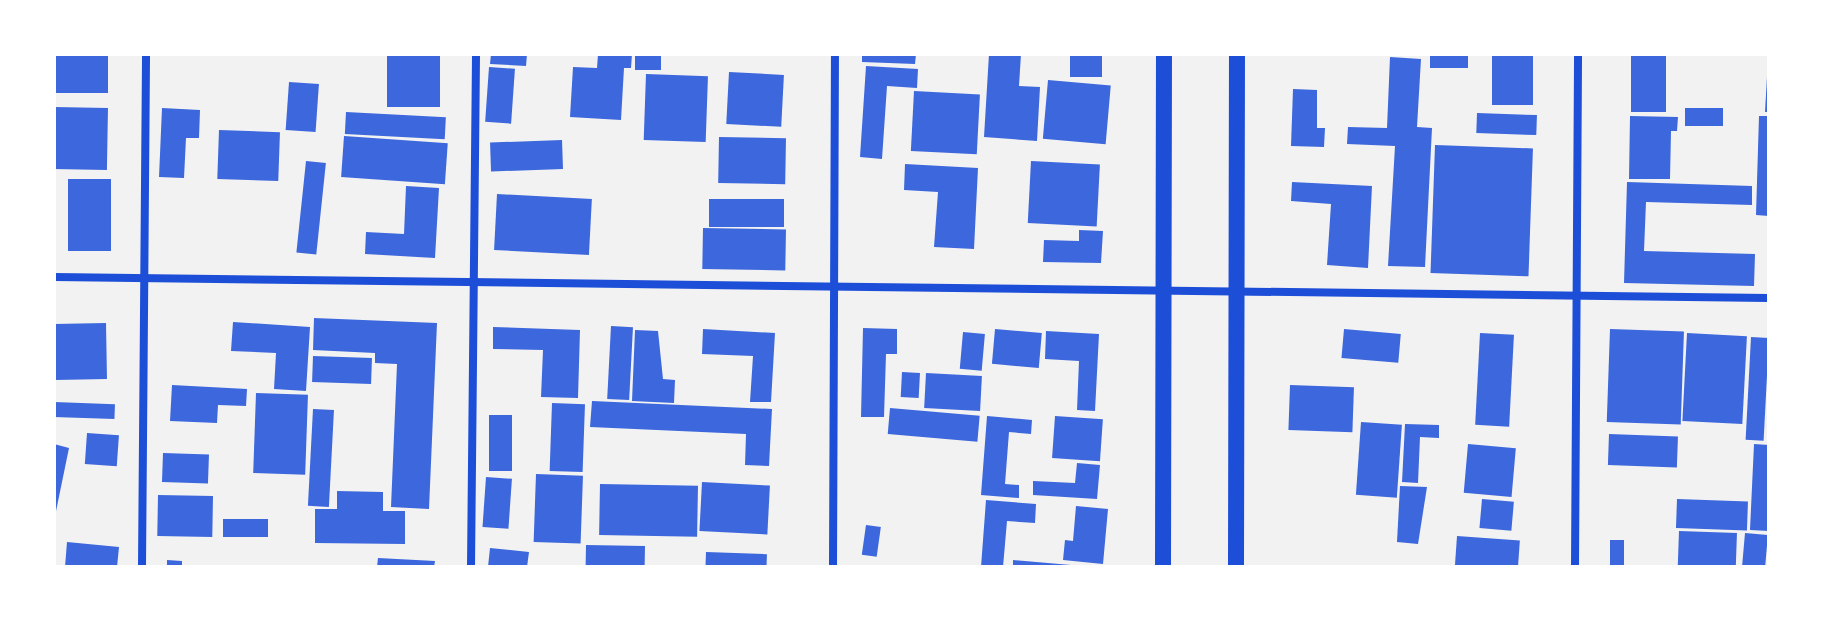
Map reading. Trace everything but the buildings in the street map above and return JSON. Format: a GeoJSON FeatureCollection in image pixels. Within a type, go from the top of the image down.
{"type":"FeatureCollection","features":[{"type":"Feature","properties":{"kind":"main road"},"geometry":{"type":"LineString","coordinates":[[1163,567],[1164,54]]}},
{"type":"Feature","properties":{"kind":"main road"},"geometry":{"type":"LineString","coordinates":[[1236,567],[1234,290],[1237,54]]}},
{"type":"Feature","properties":{"kind":"street"},"geometry":{"type":"LineString","coordinates":[[142,567],[146,54]]}},
{"type":"Feature","properties":{"kind":"street"},"geometry":{"type":"LineString","coordinates":[[471,567],[476,54]]}},
{"type":"Feature","properties":{"kind":"street"},"geometry":{"type":"LineString","coordinates":[[833,567],[835,54]]}},
{"type":"Feature","properties":{"kind":"street"},"geometry":{"type":"LineString","coordinates":[[1575,567],[1578,54]]}},
{"type":"Feature","properties":{"kind":"street"},"geometry":{"type":"LineString","coordinates":[[54,277],[1769,298]]}}]}
